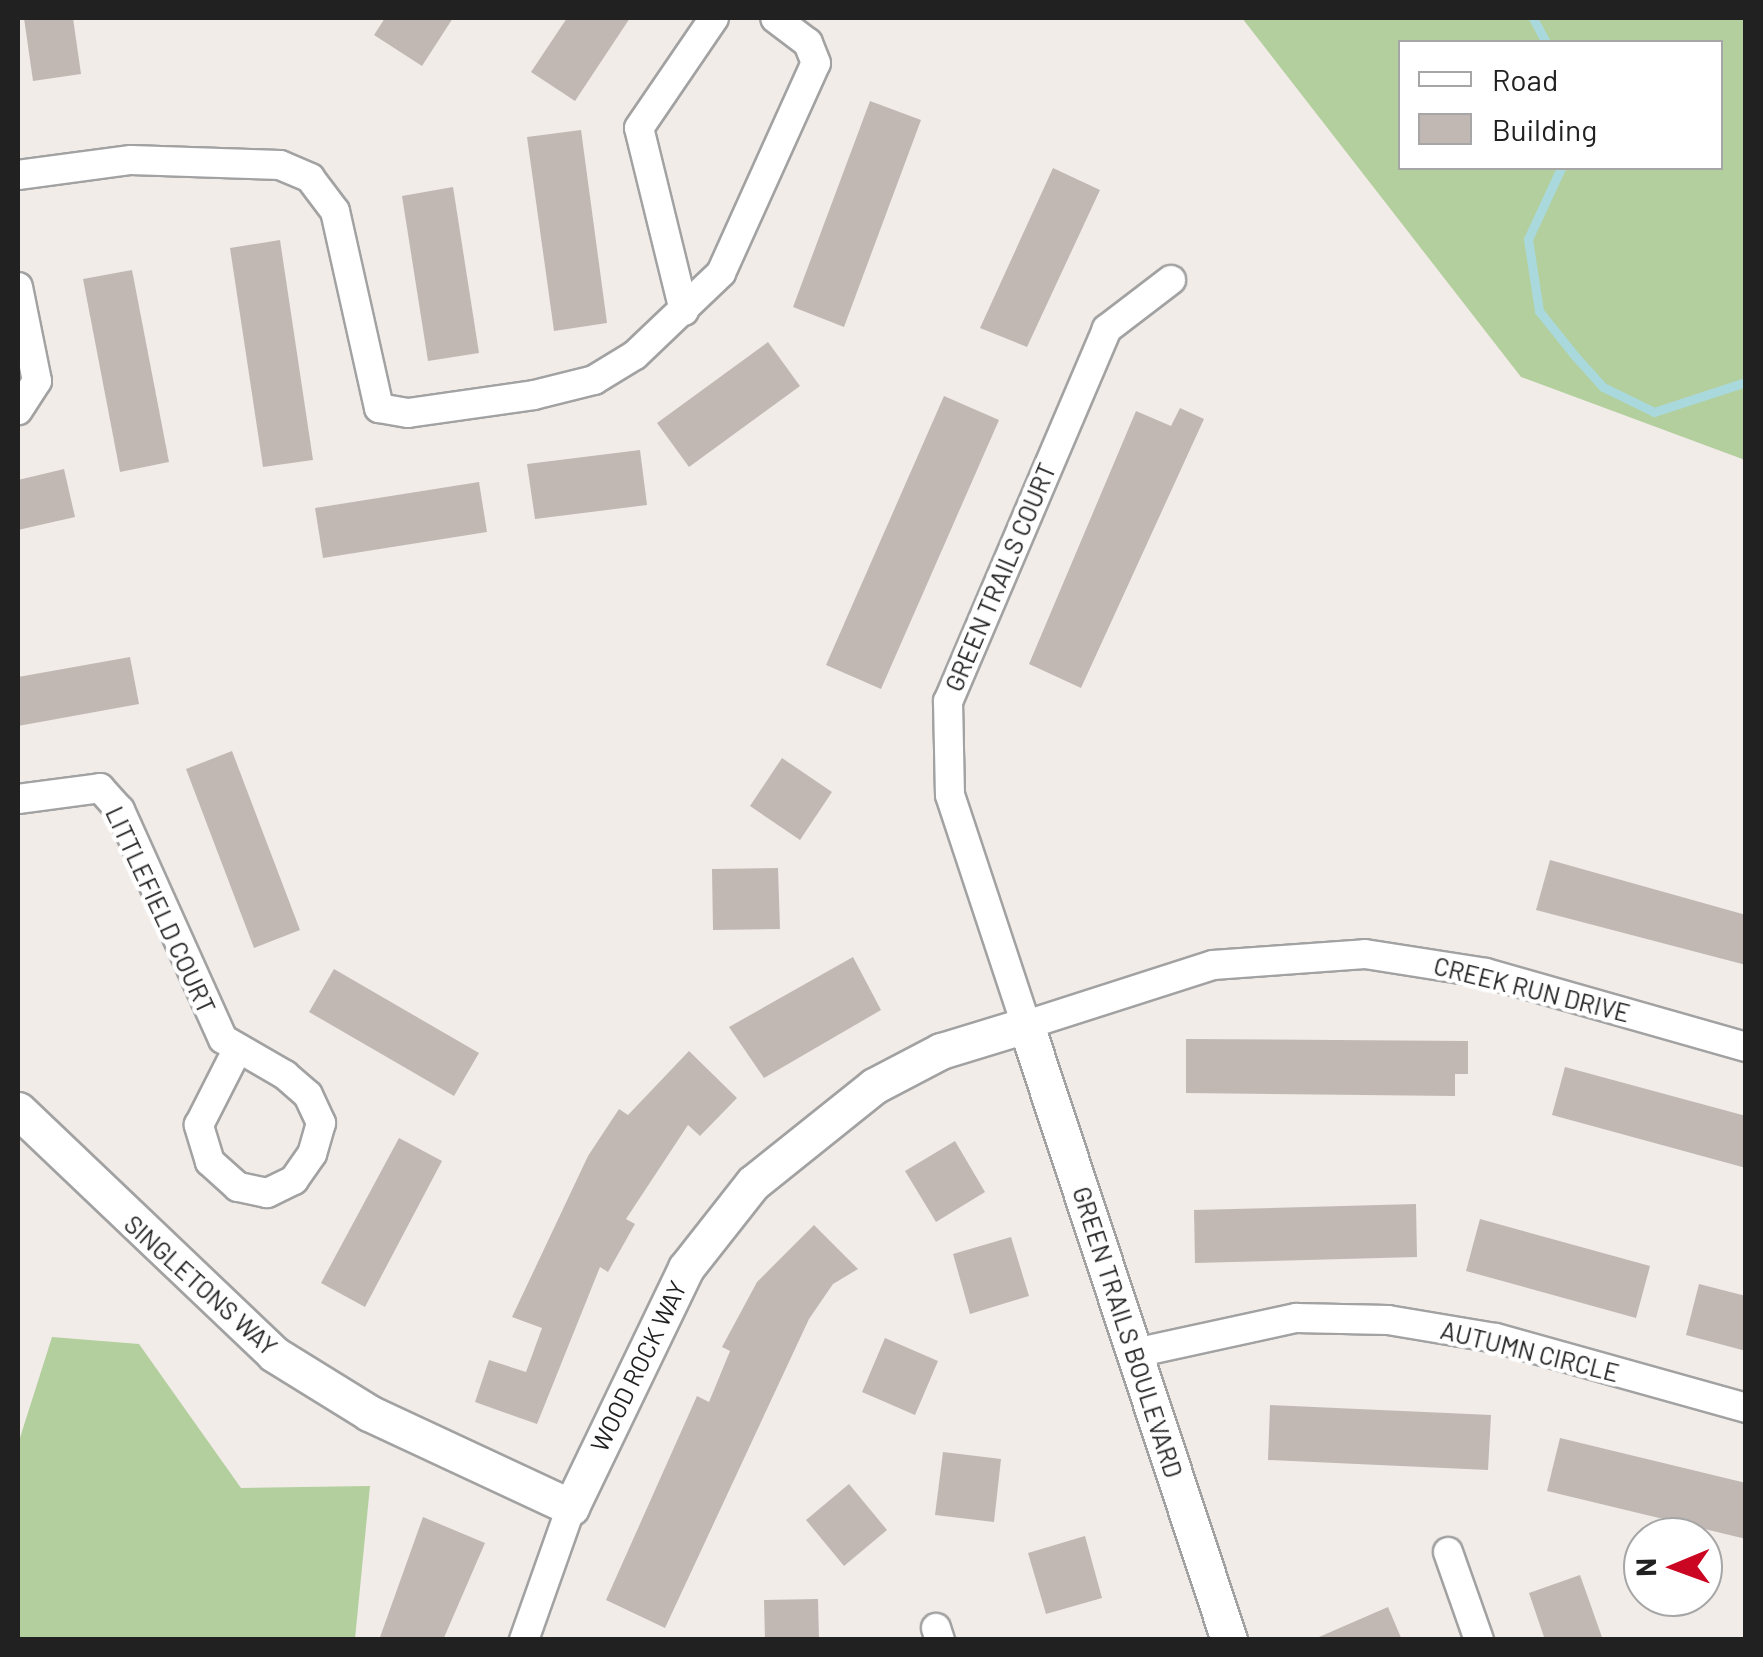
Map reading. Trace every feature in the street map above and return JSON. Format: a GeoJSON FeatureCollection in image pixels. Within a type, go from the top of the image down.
{"type":"FeatureCollection","features":[{"type":"Feature","properties":{"kind":"street"},"geometry":{"type":"LineString","coordinates":[[684,310],[639,128],[714,18]]}},
{"type":"Feature","properties":{"kind":"street"},"geometry":{"type":"LineString","coordinates":[[18,175],[131,160],[280,165],[310,178],[335,211],[380,408],[479,405],[594,380],[684,310],[721,273],[812,84],[808,43],[775,18]]}},
{"type":"Feature","properties":{"kind":"street","name":"GREEN TRAILS COURT"},"geometry":{"type":"LineString","coordinates":[[1026,1025],[950,795],[948,701],[1107,329],[1171,280]]}},
{"type":"Feature","properties":{"kind":"street"},"geometry":{"type":"LineString","coordinates":[[18,287],[37,381],[18,410]]}},
{"type":"Feature","properties":{"kind":"street","name":"LITTLEFIELD COURT"},"geometry":{"type":"LineString","coordinates":[[18,799],[65,788],[100,788],[110,799],[198,996],[238,1048],[297,1085],[322,1123],[294,1180],[266,1193],[238,1187],[210,1162],[199,1125],[238,1048]]}},
{"type":"Feature","properties":{"kind":"street","name":"CREEK RUN DRIVE"},"geometry":{"type":"LineString","coordinates":[[1026,1025],[1213,964],[1364,954],[1486,974],[1746,1046]]}},
{"type":"Feature","properties":{"kind":"street","name":"GREEN TRAILS BOULEVARD"},"geometry":{"type":"LineString","coordinates":[[1026,1025],[1229,1640]]}},
{"type":"Feature","properties":{"kind":"street","name":"WOOD ROCK WAY"},"geometry":{"type":"LineString","coordinates":[[524,1640],[570,1506],[686,1268],[753,1183],[874,1086],[941,1050],[1026,1025]]}},
{"type":"Feature","properties":{"kind":"street","name":"SINGLETONS WAY"},"geometry":{"type":"LineString","coordinates":[[18,1110],[274,1354],[369,1412],[570,1506]]}},
{"type":"Feature","properties":{"kind":"street","name":"AUTUMN CIRCLE"},"geometry":{"type":"LineString","coordinates":[[1135,1353],[1296,1318],[1388,1320],[1496,1338],[1746,1408]]}},
{"type":"Feature","properties":{"kind":"street"},"geometry":{"type":"LineString","coordinates":[[1448,1552],[1479,1640]]}},
{"type":"Feature","properties":{"kind":"green space"},"geometry":{"type":"Polygon","coordinates":[[[1242,18],[1745,18],[1745,460],[1521,377],[1242,18]]]}},
{"type":"Feature","properties":{"kind":"green space"},"geometry":{"type":"Polygon","coordinates":[[[52,1337],[139,1344],[241,1488],[370,1486],[355,1639],[18,1639],[18,1444],[52,1337]]]}},
{"type":"Feature","properties":{"kind":"building"},"geometry":{"type":"Polygon","coordinates":[[[24,18],[73,18],[81,74],[33,81],[24,18]]]}},
{"type":"Feature","properties":{"kind":"building"},"geometry":{"type":"Polygon","coordinates":[[[385,18],[453,18],[422,66],[374,35],[385,18]]]}},
{"type":"Feature","properties":{"kind":"building"},"geometry":{"type":"Polygon","coordinates":[[[567,18],[630,18],[575,101],[531,72],[567,18]]]}},
{"type":"Feature","properties":{"kind":"building"},"geometry":{"type":"Polygon","coordinates":[[[870,101],[921,120],[844,327],[793,307],[870,101]]]}},
{"type":"Feature","properties":{"kind":"building"},"geometry":{"type":"Polygon","coordinates":[[[581,130],[607,323],[554,331],[527,137],[581,130]]]}},
{"type":"Feature","properties":{"kind":"building"},"geometry":{"type":"Polygon","coordinates":[[[1053,168],[1100,190],[1027,347],[980,328],[1053,168]]]}},
{"type":"Feature","properties":{"kind":"building"},"geometry":{"type":"Polygon","coordinates":[[[453,187],[479,353],[428,361],[402,196],[453,187]]]}},
{"type":"Feature","properties":{"kind":"building"},"geometry":{"type":"Polygon","coordinates":[[[280,240],[313,460],[263,467],[230,248],[280,240]]]}},
{"type":"Feature","properties":{"kind":"building"},"geometry":{"type":"Polygon","coordinates":[[[132,270],[169,462],[120,472],[83,279],[132,270]]]}},
{"type":"Feature","properties":{"kind":"building"},"geometry":{"type":"Polygon","coordinates":[[[768,342],[800,386],[689,467],[657,423],[768,342]]]}},
{"type":"Feature","properties":{"kind":"building"},"geometry":{"type":"Polygon","coordinates":[[[944,396],[999,420],[881,689],[826,665],[944,396]]]}},
{"type":"Feature","properties":{"kind":"building"},"geometry":{"type":"Polygon","coordinates":[[[1180,408],[1204,419],[1081,688],[1029,664],[1136,411],[1171,426],[1180,408]]]}},
{"type":"Feature","properties":{"kind":"building"},"geometry":{"type":"Polygon","coordinates":[[[640,450],[647,505],[535,519],[527,464],[640,450]]]}},
{"type":"Feature","properties":{"kind":"building"},"geometry":{"type":"Polygon","coordinates":[[[64,469],[75,517],[18,530],[18,480],[64,469]]]}},
{"type":"Feature","properties":{"kind":"building"},"geometry":{"type":"Polygon","coordinates":[[[479,482],[487,532],[323,558],[315,508],[479,482]]]}},
{"type":"Feature","properties":{"kind":"building"},"geometry":{"type":"Polygon","coordinates":[[[130,657],[139,704],[18,726],[18,677],[130,657]]]}},
{"type":"Feature","properties":{"kind":"building"},"geometry":{"type":"Polygon","coordinates":[[[232,751],[300,930],[254,948],[186,769],[232,751]]]}},
{"type":"Feature","properties":{"kind":"building"},"geometry":{"type":"Polygon","coordinates":[[[782,758],[832,792],[800,840],[750,806],[782,758]]]}},
{"type":"Feature","properties":{"kind":"building"},"geometry":{"type":"Polygon","coordinates":[[[1550,860],[1746,915],[1746,965],[1536,910],[1550,860]]]}},
{"type":"Feature","properties":{"kind":"building"},"geometry":{"type":"Polygon","coordinates":[[[778,868],[780,929],[713,930],[712,869],[778,868]]]}},
{"type":"Feature","properties":{"kind":"building"},"geometry":{"type":"Polygon","coordinates":[[[853,957],[881,1010],[764,1078],[729,1027],[853,957]]]}},
{"type":"Feature","properties":{"kind":"building"},"geometry":{"type":"Polygon","coordinates":[[[334,969],[479,1053],[454,1096],[309,1012],[334,969]]]}},
{"type":"Feature","properties":{"kind":"building"},"geometry":{"type":"Polygon","coordinates":[[[1186,1039],[1468,1041],[1468,1074],[1455,1074],[1455,1096],[1186,1093],[1186,1039]]]}},
{"type":"Feature","properties":{"kind":"building"},"geometry":{"type":"Polygon","coordinates":[[[689,1051],[737,1098],[700,1136],[688,1125],[626,1219],[635,1224],[608,1272],[600,1267],[537,1424],[475,1402],[489,1360],[526,1372],[542,1328],[512,1317],[588,1156],[619,1109],[628,1115],[689,1051]]]}},
{"type":"Feature","properties":{"kind":"building"},"geometry":{"type":"Polygon","coordinates":[[[1565,1067],[1746,1116],[1746,1168],[1552,1115],[1565,1067]]]}},
{"type":"Feature","properties":{"kind":"building"},"geometry":{"type":"Polygon","coordinates":[[[399,1138],[442,1161],[365,1307],[321,1283],[399,1138]]]}},
{"type":"Feature","properties":{"kind":"building"},"geometry":{"type":"Polygon","coordinates":[[[955,1141],[985,1192],[936,1222],[905,1171],[955,1141]]]}},
{"type":"Feature","properties":{"kind":"building"},"geometry":{"type":"Polygon","coordinates":[[[1416,1204],[1417,1257],[1195,1263],[1194,1210],[1416,1204]]]}},
{"type":"Feature","properties":{"kind":"building"},"geometry":{"type":"Polygon","coordinates":[[[1480,1219],[1650,1266],[1636,1318],[1466,1271],[1480,1219]]]}},
{"type":"Feature","properties":{"kind":"building"},"geometry":{"type":"Polygon","coordinates":[[[814,1225],[858,1269],[833,1284],[809,1319],[665,1628],[606,1600],[697,1396],[709,1402],[730,1351],[722,1347],[757,1282],[814,1225]]]}},
{"type":"Feature","properties":{"kind":"building"},"geometry":{"type":"Polygon","coordinates":[[[1011,1237],[1029,1296],[970,1314],[953,1254],[1011,1237]]]}},
{"type":"Feature","properties":{"kind":"building"},"geometry":{"type":"Polygon","coordinates":[[[1699,1284],[1746,1296],[1746,1351],[1686,1335],[1699,1284]]]}},
{"type":"Feature","properties":{"kind":"building"},"geometry":{"type":"Polygon","coordinates":[[[885,1338],[938,1361],[915,1415],[862,1392],[885,1338]]]}},
{"type":"Feature","properties":{"kind":"building"},"geometry":{"type":"Polygon","coordinates":[[[1270,1405],[1491,1415],[1488,1470],[1268,1460],[1270,1405]]]}},
{"type":"Feature","properties":{"kind":"building"},"geometry":{"type":"Polygon","coordinates":[[[1560,1438],[1746,1483],[1746,1539],[1723,1533],[1723,1517],[1655,1517],[1547,1491],[1560,1438]]]}},
{"type":"Feature","properties":{"kind":"building"},"geometry":{"type":"Polygon","coordinates":[[[943,1452],[1001,1459],[994,1522],[935,1515],[943,1452]]]}},
{"type":"Feature","properties":{"kind":"building"},"geometry":{"type":"Polygon","coordinates":[[[849,1484],[887,1530],[844,1566],[806,1520],[849,1484]]]}},
{"type":"Feature","properties":{"kind":"building"},"geometry":{"type":"Polygon","coordinates":[[[423,1517],[485,1543],[443,1640],[379,1640],[423,1517]]]}},
{"type":"Feature","properties":{"kind":"building"},"geometry":{"type":"Polygon","coordinates":[[[1085,1536],[1102,1598],[1046,1614],[1028,1553],[1085,1536]]]}},
{"type":"Feature","properties":{"kind":"building"},"geometry":{"type":"Polygon","coordinates":[[[1580,1575],[1603,1640],[1545,1640],[1529,1593],[1580,1575]]]}},
{"type":"Feature","properties":{"kind":"building"},"geometry":{"type":"Polygon","coordinates":[[[818,1599],[819,1640],[765,1640],[764,1600],[818,1599]]]}},
{"type":"Feature","properties":{"kind":"building"},"geometry":{"type":"Polygon","coordinates":[[[1388,1607],[1402,1640],[1312,1640],[1388,1607]]]}},
{"type":"Feature","properties":{"kind":"waterway"},"geometry":{"type":"LineString","coordinates":[[1533,18],[1545,40]]}},
{"type":"Feature","properties":{"kind":"waterway"},"geometry":{"type":"LineString","coordinates":[[1560,170],[1528,239],[1539,311],[1575,356],[1603,387],[1654,412],[1746,382]]}}]}
